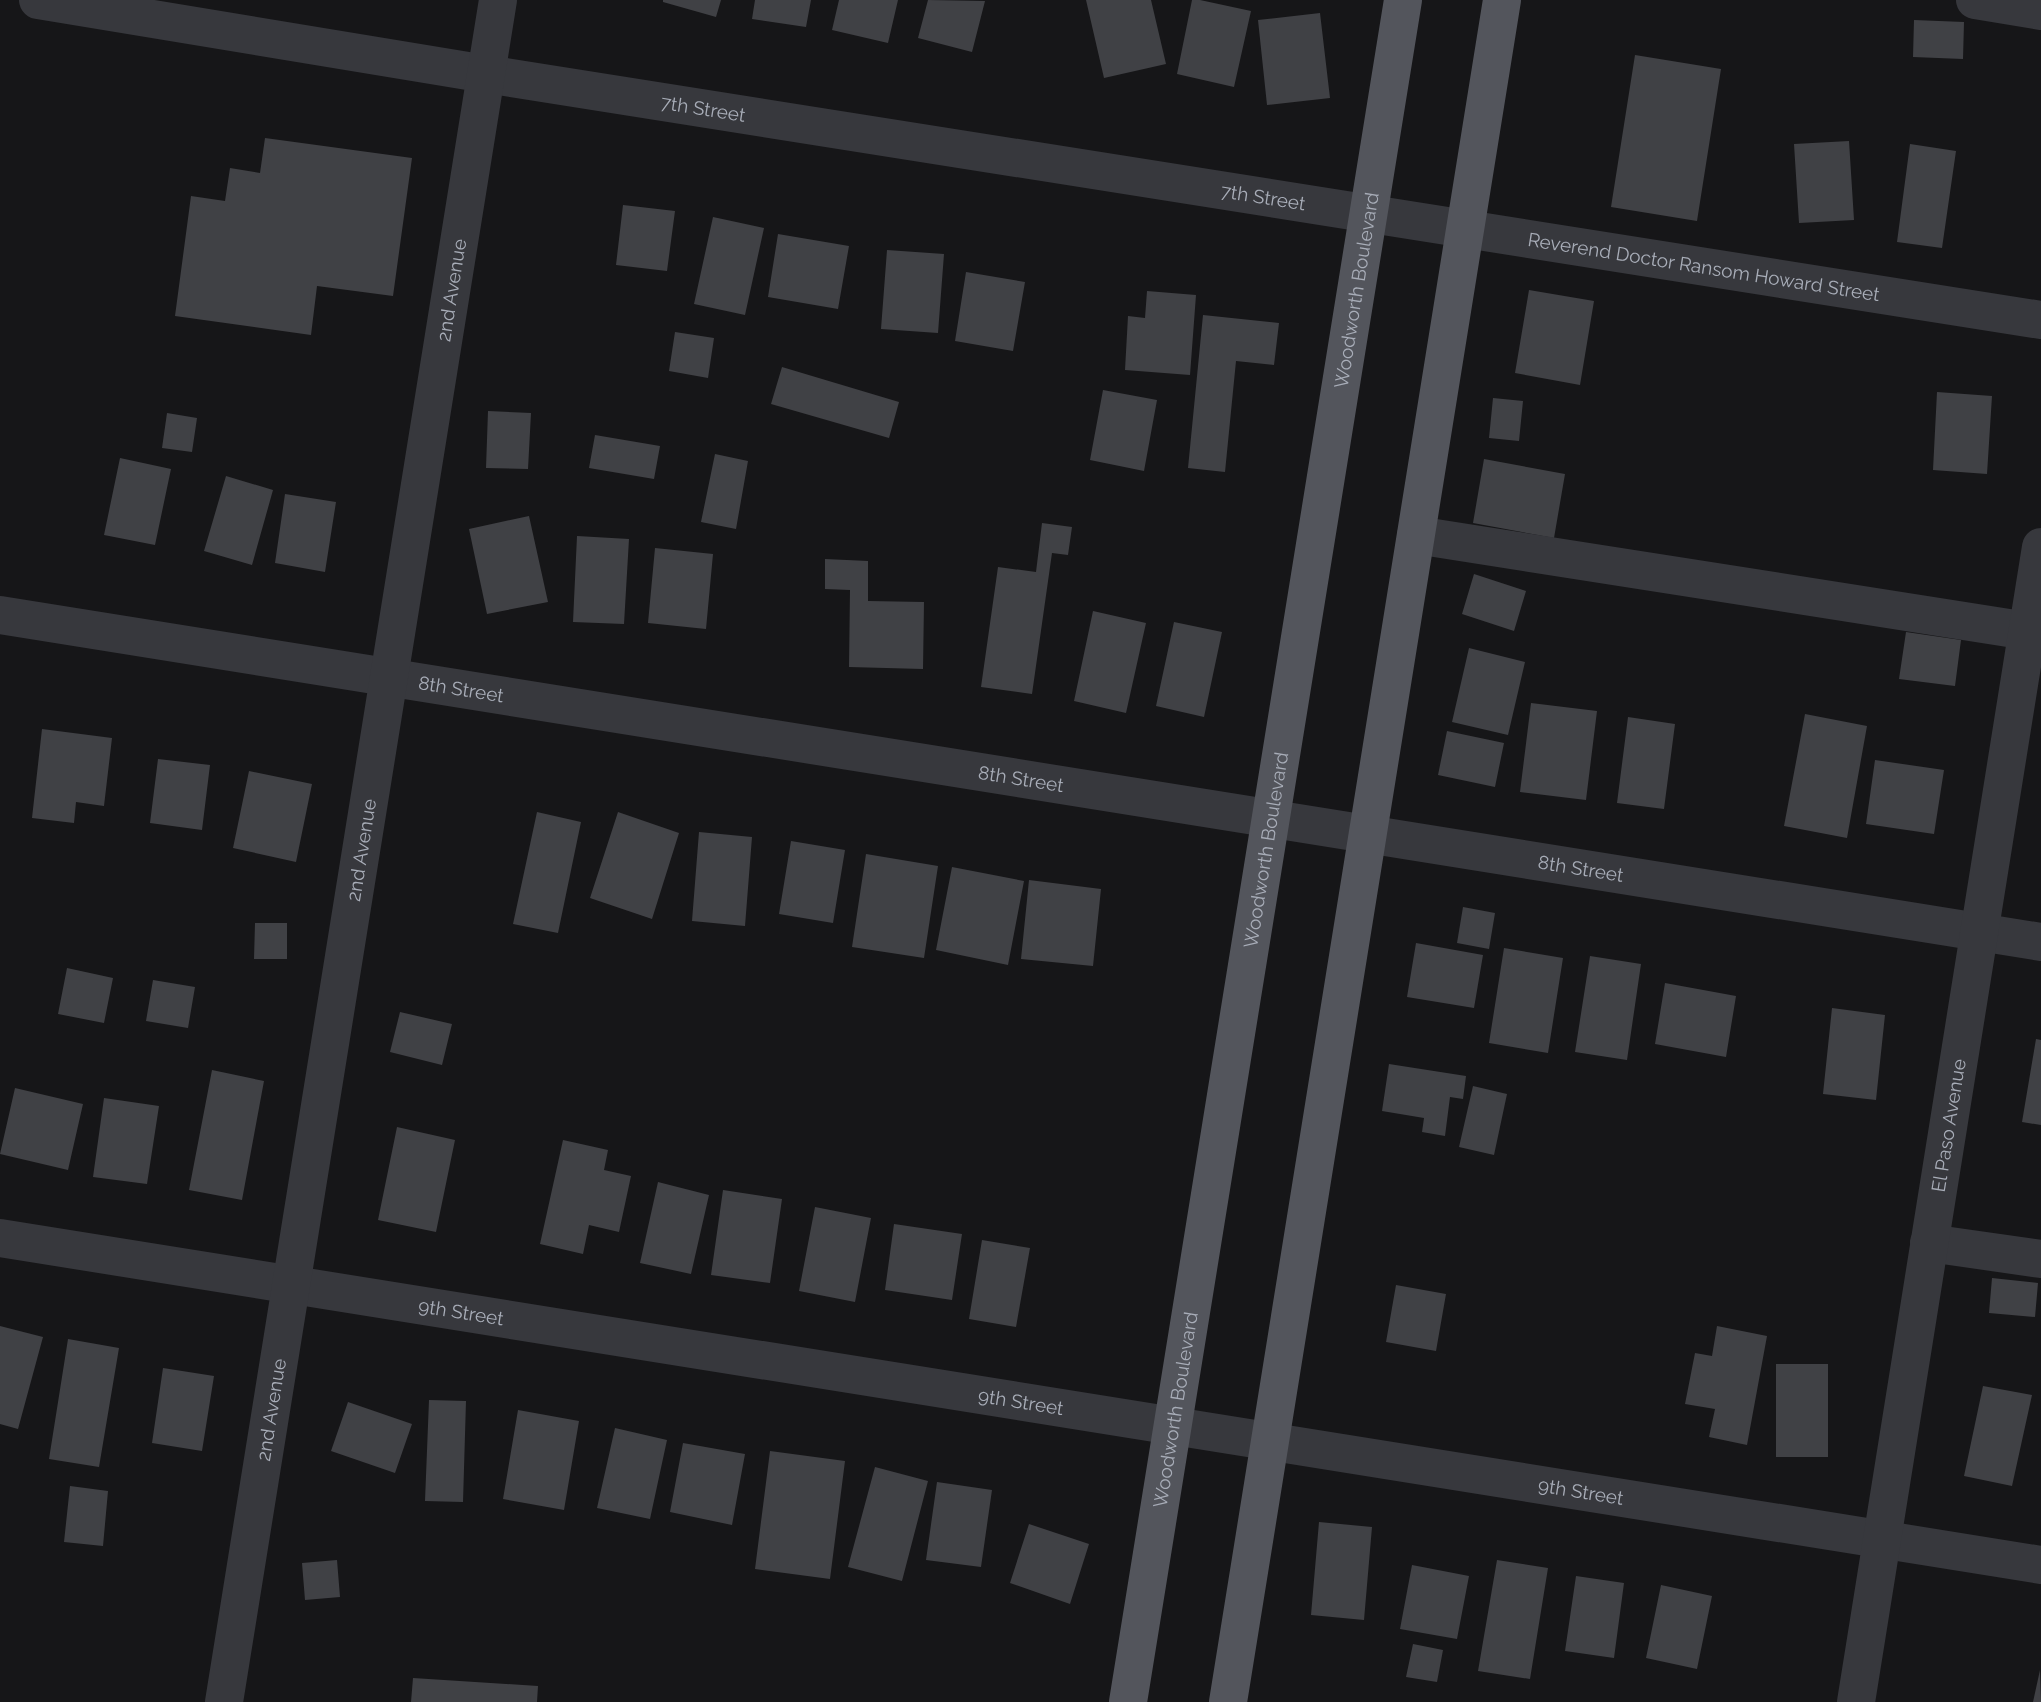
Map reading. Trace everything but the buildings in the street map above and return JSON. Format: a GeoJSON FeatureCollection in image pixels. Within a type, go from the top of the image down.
{"type":"FeatureCollection","features":[{"type":"Feature","properties":{"kind":"main road","name":"Woodworth Boulevard"},"geometry":{"type":"LineString","coordinates":[[1128,1702],[1403,0]]}},
{"type":"Feature","properties":{"kind":"main road"},"geometry":{"type":"LineString","coordinates":[[1228,1702],[1502,0]]}},
{"type":"Feature","properties":{"kind":"street","name":"7th Street"},"geometry":{"type":"LineString","coordinates":[[38,0],[1367,214]]}},
{"type":"Feature","properties":{"kind":"street","name":"2nd Avenue"},"geometry":{"type":"LineString","coordinates":[[224,1702],[498,0]]}},
{"type":"Feature","properties":{"kind":"street"},"geometry":{"type":"LineString","coordinates":[[1975,0],[2041,11]]}},
{"type":"Feature","properties":{"kind":"street","name":"Reverend Doctor Ransom Howard Street"},"geometry":{"type":"LineString","coordinates":[[1367,214],[2041,320]]}},
{"type":"Feature","properties":{"kind":"street"},"geometry":{"type":"LineString","coordinates":[[1416,535],[2034,632]]}},
{"type":"Feature","properties":{"kind":"street","name":"El Paso Avenue"},"geometry":{"type":"LineString","coordinates":[[1856,1702],[1979,933],[2034,632],[2041,547]]}},
{"type":"Feature","properties":{"kind":"street","name":"8th Street"},"geometry":{"type":"LineString","coordinates":[[0,615],[2041,942]]}},
{"type":"Feature","properties":{"kind":"street","name":"9th Street"},"geometry":{"type":"LineString","coordinates":[[0,1238],[2041,1565]]}},
{"type":"Feature","properties":{"kind":"street"},"geometry":{"type":"LineString","coordinates":[[1930,1243],[2041,1259]]}}]}
